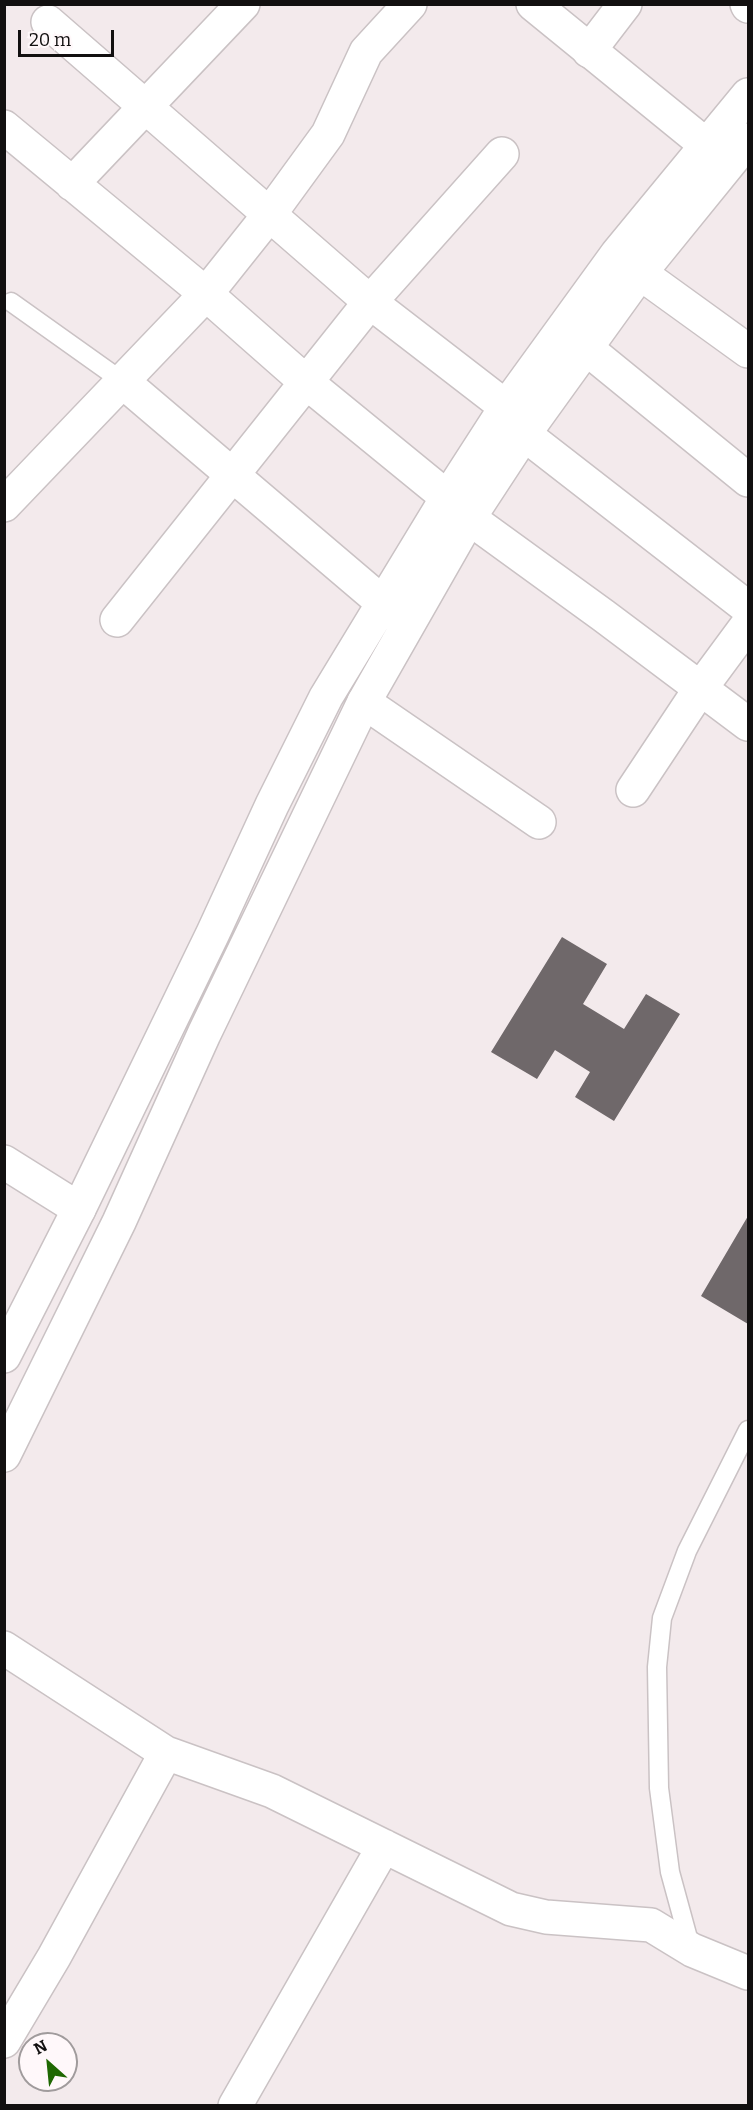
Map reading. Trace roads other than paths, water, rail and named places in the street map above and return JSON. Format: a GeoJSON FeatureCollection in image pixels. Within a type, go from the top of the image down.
{"type":"FeatureCollection","features":[{"type":"Feature","properties":{"kind":"street"},"geometry":{"type":"LineString","coordinates":[[72,184],[243,4]]}},
{"type":"Feature","properties":{"kind":"street"},"geometry":{"type":"LineString","coordinates":[[4,505],[206,294],[269,215],[328,134],[366,52],[410,4]]}},
{"type":"Feature","properties":{"kind":"street"},"geometry":{"type":"LineString","coordinates":[[533,4],[589,51],[733,155]]}},
{"type":"Feature","properties":{"kind":"street"},"geometry":{"type":"LineString","coordinates":[[589,51],[625,4]]}},
{"type":"Feature","properties":{"kind":"street"},"geometry":{"type":"LineString","coordinates":[[48,22],[370,302],[506,407]]}},
{"type":"Feature","properties":{"kind":"street"},"geometry":{"type":"LineString","coordinates":[[4,1356],[79,1209],[316,717],[383,603],[458,508],[524,434],[640,273],[733,155],[748,95]]}},
{"type":"Feature","properties":{"kind":"street"},"geometry":{"type":"LineString","coordinates":[[4,127],[206,294],[306,382],[458,508],[748,724]]}},
{"type":"Feature","properties":{"kind":"street"},"geometry":{"type":"LineString","coordinates":[[117,620],[370,302],[502,154]]}},
{"type":"Feature","properties":{"kind":"street"},"geometry":{"type":"LineString","coordinates":[[4,1455],[119,1222],[204,1034],[506,407],[616,254],[733,155]]}},
{"type":"Feature","properties":{"kind":"street"},"geometry":{"type":"LineString","coordinates":[[640,273],[748,351]]}},
{"type":"Feature","properties":{"kind":"street"},"geometry":{"type":"LineString","coordinates":[[586,348],[748,480]]}},
{"type":"Feature","properties":{"kind":"street"},"geometry":{"type":"LineString","coordinates":[[122,381],[383,603]]}},
{"type":"Feature","properties":{"kind":"street"},"geometry":{"type":"LineString","coordinates":[[524,434],[748,608]]}},
{"type":"Feature","properties":{"kind":"street"},"geometry":{"type":"LineString","coordinates":[[633,790],[700,689],[748,624]]}},
{"type":"Feature","properties":{"kind":"street"},"geometry":{"type":"LineString","coordinates":[[364,702],[539,822]]}},
{"type":"Feature","properties":{"kind":"street"},"geometry":{"type":"LineString","coordinates":[[4,1162],[79,1209]]}},
{"type":"Feature","properties":{"kind":"street"},"geometry":{"type":"LineString","coordinates":[[4,1648],[166,1753],[272,1791],[511,1909],[546,1917],[651,1925],[692,1950],[748,1973]]}},
{"type":"Feature","properties":{"kind":"street"},"geometry":{"type":"LineString","coordinates":[[4,2041],[54,1957],[166,1753]]}},
{"type":"Feature","properties":{"kind":"street"},"geometry":{"type":"LineString","coordinates":[[236,2106],[384,1846]]}},
{"type":"Feature","properties":{"kind":"lane"},"geometry":{"type":"LineString","coordinates":[[11,302],[122,381]]}},
{"type":"Feature","properties":{"kind":"lane"},"geometry":{"type":"LineString","coordinates":[[692,1950],[670,1872],[659,1788],[657,1667],[662,1617],[687,1551],[748,1430]]}}]}
